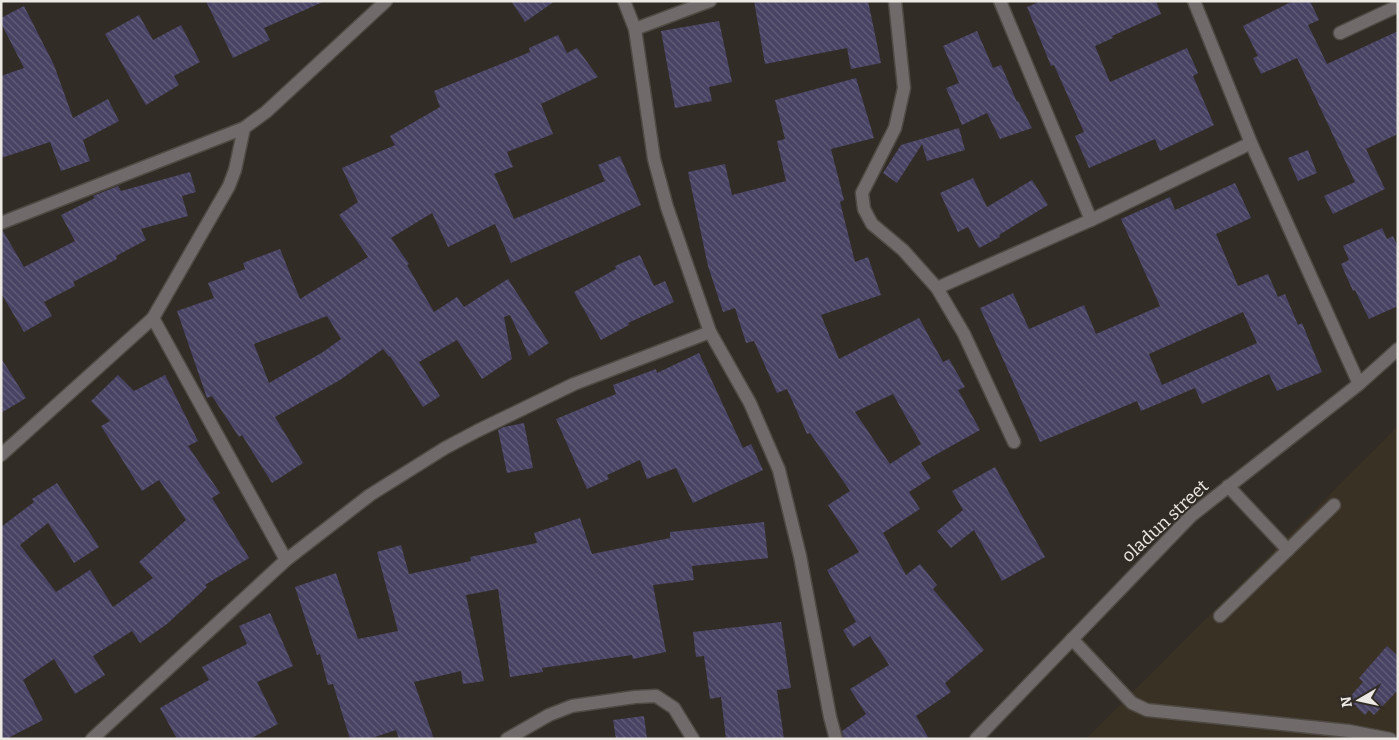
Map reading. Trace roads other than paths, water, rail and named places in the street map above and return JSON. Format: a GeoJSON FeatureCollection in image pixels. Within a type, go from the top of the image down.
{"type":"FeatureCollection","features":[{"type":"Feature","properties":{"kind":"street"},"geometry":{"type":"LineString","coordinates":[[1,223],[244,128],[266,112],[386,1]]}},
{"type":"Feature","properties":{"kind":"street"},"geometry":{"type":"LineString","coordinates":[[624,1],[635,30],[654,159],[667,207],[710,332],[750,403],[779,470],[800,556],[836,739]]}},
{"type":"Feature","properties":{"kind":"street"},"geometry":{"type":"LineString","coordinates":[[635,30],[710,1]]}},
{"type":"Feature","properties":{"kind":"street"},"geometry":{"type":"LineString","coordinates":[[895,1],[904,88],[895,128],[862,193],[864,209],[872,224],[903,250],[937,288],[964,334],[1014,442]]}},
{"type":"Feature","properties":{"kind":"street"},"geometry":{"type":"LineString","coordinates":[[1000,1],[1091,220]]}},
{"type":"Feature","properties":{"kind":"street"},"geometry":{"type":"LineString","coordinates":[[1194,1],[1251,143],[1359,384]]}},
{"type":"Feature","properties":{"kind":"street"},"geometry":{"type":"LineString","coordinates":[[1340,33],[1398,6]]}},
{"type":"Feature","properties":{"kind":"street"},"geometry":{"type":"LineString","coordinates":[[1,455],[153,318],[230,186],[244,128]]}},
{"type":"Feature","properties":{"kind":"street"},"geometry":{"type":"LineString","coordinates":[[937,288],[1091,220],[1251,143]]}},
{"type":"Feature","properties":{"kind":"street"},"geometry":{"type":"LineString","coordinates":[[153,318],[286,560]]}},
{"type":"Feature","properties":{"kind":"street"},"geometry":{"type":"LineString","coordinates":[[92,739],[286,560],[370,496],[445,448],[574,384],[710,332]]}},
{"type":"Feature","properties":{"kind":"street","name":"oladun street"},"geometry":{"type":"LineString","coordinates":[[976,739],[1191,516],[1359,384],[1398,349]]}},
{"type":"Feature","properties":{"kind":"street"},"geometry":{"type":"LineString","coordinates":[[1228,486],[1288,550]]}},
{"type":"Feature","properties":{"kind":"street"},"geometry":{"type":"LineString","coordinates":[[1220,616],[1334,505]]}},
{"type":"Feature","properties":{"kind":"street"},"geometry":{"type":"LineString","coordinates":[[1072,640],[1132,703],[1147,710],[1349,731],[1390,739]]}},
{"type":"Feature","properties":{"kind":"street"},"geometry":{"type":"LineString","coordinates":[[507,739],[549,714],[572,706],[656,696],[674,708],[693,739]]}}]}
